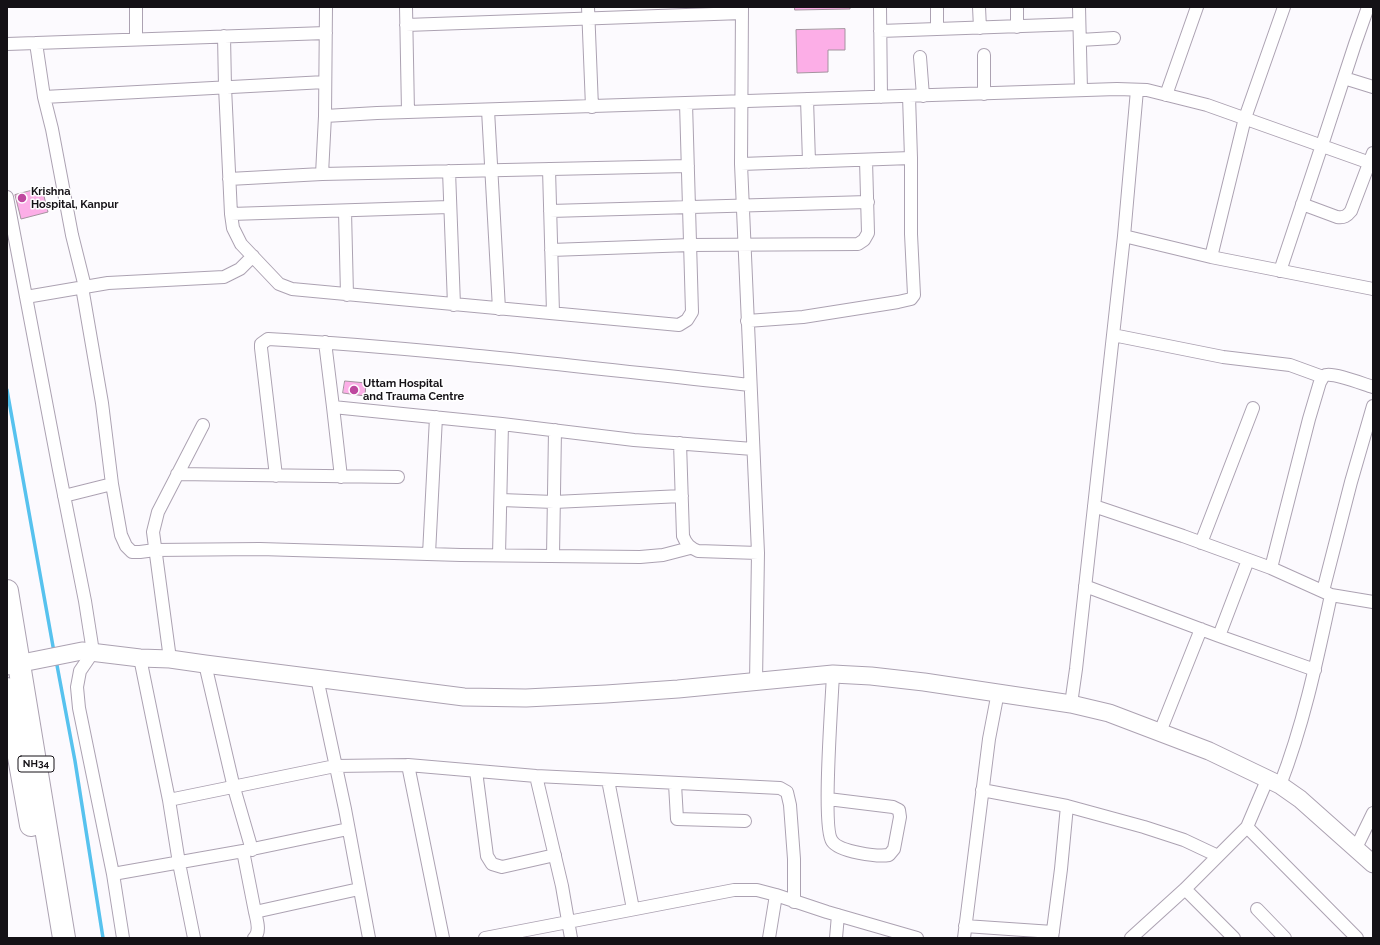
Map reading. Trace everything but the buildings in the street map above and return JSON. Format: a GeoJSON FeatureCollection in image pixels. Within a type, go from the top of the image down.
{"type":"FeatureCollection","features":[{"type":"Feature","properties":{"kind":"highway","name":"NH34"},"geometry":{"type":"LineString","coordinates":[[7,591],[13,665],[64,938]]}},
{"type":"Feature","properties":{"kind":"highway","name":"NH34"},"geometry":{"type":"LineString","coordinates":[[7,689],[12,749],[51,938]]}},
{"type":"Feature","properties":{"kind":"street"},"geometry":{"type":"LineString","coordinates":[[136,7],[136,39]]}},
{"type":"Feature","properties":{"kind":"street"},"geometry":{"type":"LineString","coordinates":[[322,174],[325,116],[326,7]]}},
{"type":"Feature","properties":{"kind":"street"},"geometry":{"type":"LineString","coordinates":[[406,7],[408,112]]}},
{"type":"Feature","properties":{"kind":"street"},"geometry":{"type":"LineString","coordinates":[[880,7],[881,97]]}},
{"type":"Feature","properties":{"kind":"street"},"geometry":{"type":"LineString","coordinates":[[937,7],[937,29]]}},
{"type":"Feature","properties":{"kind":"street"},"geometry":{"type":"LineString","coordinates":[[979,7],[980,28]]}},
{"type":"Feature","properties":{"kind":"street"},"geometry":{"type":"LineString","coordinates":[[1017,7],[1017,27]]}},
{"type":"Feature","properties":{"kind":"street"},"geometry":{"type":"LineString","coordinates":[[1079,7],[1081,90]]}},
{"type":"Feature","properties":{"kind":"street"},"geometry":{"type":"LineString","coordinates":[[1166,95],[1197,7]]}},
{"type":"Feature","properties":{"kind":"street"},"geometry":{"type":"LineString","coordinates":[[1211,257],[1245,118],[1284,7]]}},
{"type":"Feature","properties":{"kind":"street"},"geometry":{"type":"LineString","coordinates":[[406,25],[588,13],[742,10],[742,205],[758,553],[756,682]]}},
{"type":"Feature","properties":{"kind":"street"},"geometry":{"type":"LineString","coordinates":[[588,13],[592,107]]}},
{"type":"Feature","properties":{"kind":"street"},"geometry":{"type":"LineString","coordinates":[[1280,271],[1344,78],[1369,14]]}},
{"type":"Feature","properties":{"kind":"street"},"geometry":{"type":"LineString","coordinates":[[880,31],[1079,24]]}},
{"type":"Feature","properties":{"kind":"street"},"geometry":{"type":"LineString","coordinates":[[7,44],[326,33]]}},
{"type":"Feature","properties":{"kind":"street"},"geometry":{"type":"LineString","coordinates":[[224,36],[229,179],[233,228],[241,244],[279,284],[292,290],[679,325],[687,320],[692,312],[686,103]]}},
{"type":"Feature","properties":{"kind":"street"},"geometry":{"type":"LineString","coordinates":[[1080,40],[1114,38]]}},
{"type":"Feature","properties":{"kind":"street"},"geometry":{"type":"LineString","coordinates":[[36,43],[44,97],[52,129],[83,287],[102,403],[112,484],[121,535],[126,546],[132,552],[155,550],[260,549],[429,554],[640,557],[663,555],[690,548]]}},
{"type":"Feature","properties":{"kind":"street"},"geometry":{"type":"LineString","coordinates":[[984,56],[984,94]]}},
{"type":"Feature","properties":{"kind":"street"},"geometry":{"type":"LineString","coordinates":[[920,57],[923,96]]}},
{"type":"Feature","properties":{"kind":"street"},"geometry":{"type":"LineString","coordinates":[[1344,78],[1373,87]]}},
{"type":"Feature","properties":{"kind":"street"},"geometry":{"type":"LineString","coordinates":[[44,97],[325,82]]}},
{"type":"Feature","properties":{"kind":"street"},"geometry":{"type":"LineString","coordinates":[[325,116],[1081,90],[1147,90],[1207,105],[1322,146],[1372,160],[1351,211],[1347,215],[1337,217],[1302,204]]}},
{"type":"Feature","properties":{"kind":"street"},"geometry":{"type":"LineString","coordinates":[[1071,704],[1124,236],[1137,90]]}},
{"type":"Feature","properties":{"kind":"street"},"geometry":{"type":"LineString","coordinates":[[747,322],[803,317],[898,302],[911,299],[914,295],[911,234],[909,96]]}},
{"type":"Feature","properties":{"kind":"street"},"geometry":{"type":"LineString","coordinates":[[807,100],[809,162]]}},
{"type":"Feature","properties":{"kind":"street"},"geometry":{"type":"LineString","coordinates":[[488,110],[499,309]]}},
{"type":"Feature","properties":{"kind":"street"},"geometry":{"type":"LineString","coordinates":[[741,164],[911,158]]}},
{"type":"Feature","properties":{"kind":"street"},"geometry":{"type":"LineString","coordinates":[[551,250],[690,245],[858,244],[864,240],[868,233],[866,160]]}},
{"type":"Feature","properties":{"kind":"street"},"geometry":{"type":"LineString","coordinates":[[229,179],[322,174],[688,166]]}},
{"type":"Feature","properties":{"kind":"street"},"geometry":{"type":"LineString","coordinates":[[549,169],[553,313]]}},
{"type":"Feature","properties":{"kind":"street"},"geometry":{"type":"LineString","coordinates":[[449,171],[449,207],[454,305]]}},
{"type":"Feature","properties":{"kind":"street"},"geometry":{"type":"LineString","coordinates":[[7,198],[64,496],[86,601],[88,651],[80,671],[77,687],[79,708],[113,874],[123,938]]}},
{"type":"Feature","properties":{"kind":"street"},"geometry":{"type":"LineString","coordinates":[[550,211],[868,202]]}},
{"type":"Feature","properties":{"kind":"street"},"geometry":{"type":"LineString","coordinates":[[231,214],[449,207]]}},
{"type":"Feature","properties":{"kind":"street"},"geometry":{"type":"LineString","coordinates":[[345,211],[347,295]]}},
{"type":"Feature","properties":{"kind":"street"},"geometry":{"type":"LineString","coordinates":[[1124,236],[1211,257],[1373,288]]}},
{"type":"Feature","properties":{"kind":"street"},"geometry":{"type":"LineString","coordinates":[[26,297],[108,283],[224,277],[240,269],[253,256]]}},
{"type":"Feature","properties":{"kind":"street"},"geometry":{"type":"LineString","coordinates":[[1113,335],[1223,356],[1290,365],[1323,377]]}},
{"type":"Feature","properties":{"kind":"street"},"geometry":{"type":"LineString","coordinates":[[276,476],[261,344],[268,339],[325,342],[524,360],[750,386]]}},
{"type":"Feature","properties":{"kind":"street"},"geometry":{"type":"LineString","coordinates":[[325,342],[341,477]]}},
{"type":"Feature","properties":{"kind":"street"},"geometry":{"type":"LineString","coordinates":[[1271,568],[1309,419],[1320,382],[1326,375],[1333,375],[1373,387]]}},
{"type":"Feature","properties":{"kind":"street"},"geometry":{"type":"LineString","coordinates":[[1131,938],[1247,828],[1274,782],[1301,725],[1315,670],[1327,593],[1351,482],[1373,406]]}},
{"type":"Feature","properties":{"kind":"street"},"geometry":{"type":"LineString","coordinates":[[333,407],[502,424],[634,440],[753,449]]}},
{"type":"Feature","properties":{"kind":"street"},"geometry":{"type":"LineString","coordinates":[[1201,543],[1253,408]]}},
{"type":"Feature","properties":{"kind":"street"},"geometry":{"type":"LineString","coordinates":[[429,554],[436,417]]}},
{"type":"Feature","properties":{"kind":"street"},"geometry":{"type":"LineString","coordinates":[[499,555],[502,424]]}},
{"type":"Feature","properties":{"kind":"street"},"geometry":{"type":"LineString","coordinates":[[170,660],[153,532],[158,512],[203,425]]}},
{"type":"Feature","properties":{"kind":"street"},"geometry":{"type":"LineString","coordinates":[[553,556],[555,430]]}},
{"type":"Feature","properties":{"kind":"street"},"geometry":{"type":"LineString","coordinates":[[680,444],[683,536],[685,542],[690,548],[698,551],[758,553]]}},
{"type":"Feature","properties":{"kind":"street"},"geometry":{"type":"LineString","coordinates":[[177,474],[398,477]]}},
{"type":"Feature","properties":{"kind":"street"},"geometry":{"type":"LineString","coordinates":[[64,496],[112,484]]}},
{"type":"Feature","properties":{"kind":"street"},"geometry":{"type":"LineString","coordinates":[[501,500],[554,502],[682,496]]}},
{"type":"Feature","properties":{"kind":"street"},"geometry":{"type":"LineString","coordinates":[[1094,506],[1271,568],[1327,593],[1373,602]]}},
{"type":"Feature","properties":{"kind":"street"},"geometry":{"type":"LineString","coordinates":[[1219,636],[1248,560]]}},
{"type":"Feature","properties":{"kind":"street"},"geometry":{"type":"LineString","coordinates":[[1085,586],[1315,670]]}},
{"type":"Feature","properties":{"kind":"street"},"geometry":{"type":"LineString","coordinates":[[1160,732],[1201,629]]}},
{"type":"Feature","properties":{"kind":"street"},"geometry":{"type":"LineString","coordinates":[[13,665],[88,651],[140,658],[205,664],[464,697],[526,698],[678,690],[833,674],[871,676],[998,692],[1071,704],[1109,713],[1209,750],[1274,782],[1300,800],[1373,864]]}},
{"type":"Feature","properties":{"kind":"street"},"geometry":{"type":"LineString","coordinates":[[140,658],[169,800],[178,863],[194,938]]}},
{"type":"Feature","properties":{"kind":"street"},"geometry":{"type":"LineString","coordinates":[[205,664],[248,851],[258,931],[258,935],[254,938]]}},
{"type":"Feature","properties":{"kind":"street"},"geometry":{"type":"LineString","coordinates":[[828,799],[893,807],[899,810],[900,817],[894,850],[890,855],[881,856],[836,846],[831,841],[828,834],[828,799],[833,674]]}},
{"type":"Feature","properties":{"kind":"street"},"geometry":{"type":"LineString","coordinates":[[317,678],[369,938]]}},
{"type":"Feature","properties":{"kind":"street"},"geometry":{"type":"LineString","coordinates":[[998,692],[989,738],[965,932],[1052,935],[1061,869],[1067,806]]}},
{"type":"Feature","properties":{"kind":"street"},"geometry":{"type":"LineString","coordinates":[[169,800],[234,788],[335,766],[408,765],[536,776],[780,788],[787,792],[790,805],[794,859],[794,902]]}},
{"type":"Feature","properties":{"kind":"street"},"geometry":{"type":"LineString","coordinates":[[408,765],[443,938]]}},
{"type":"Feature","properties":{"kind":"street"},"geometry":{"type":"LineString","coordinates":[[476,771],[488,856],[492,864],[502,867],[555,855]]}},
{"type":"Feature","properties":{"kind":"street"},"geometry":{"type":"LineString","coordinates":[[536,776],[562,886],[571,938]]}},
{"type":"Feature","properties":{"kind":"street"},"geometry":{"type":"LineString","coordinates":[[608,780],[633,908]]}},
{"type":"Feature","properties":{"kind":"street"},"geometry":{"type":"LineString","coordinates":[[675,784],[677,819],[745,821]]}},
{"type":"Feature","properties":{"kind":"street"},"geometry":{"type":"LineString","coordinates":[[982,790],[1067,806],[1144,827],[1184,840],[1218,856]]}},
{"type":"Feature","properties":{"kind":"street"},"geometry":{"type":"LineString","coordinates":[[1356,848],[1373,813]]}},
{"type":"Feature","properties":{"kind":"street"},"geometry":{"type":"LineString","coordinates":[[1247,828],[1358,938]]}},
{"type":"Feature","properties":{"kind":"street"},"geometry":{"type":"LineString","coordinates":[[113,874],[248,851],[348,829]]}},
{"type":"Feature","properties":{"kind":"street"},"geometry":{"type":"LineString","coordinates":[[1185,888],[1234,938]]}},
{"type":"Feature","properties":{"kind":"street"},"geometry":{"type":"LineString","coordinates":[[255,912],[359,890]]}},
{"type":"Feature","properties":{"kind":"street"},"geometry":{"type":"LineString","coordinates":[[485,938],[633,908],[734,890],[757,890],[901,936],[918,938]]}},
{"type":"Feature","properties":{"kind":"street"},"geometry":{"type":"LineString","coordinates":[[769,938],[776,895]]}},
{"type":"Feature","properties":{"kind":"street"},"geometry":{"type":"LineString","coordinates":[[1257,908],[1285,938]]}},
{"type":"Feature","properties":{"kind":"street"},"geometry":{"type":"LineString","coordinates":[[836,938],[838,915]]}},
{"type":"Feature","properties":{"kind":"waterway"},"geometry":{"type":"LineString","coordinates":[[7,390],[54,652]]}},
{"type":"Feature","properties":{"kind":"waterway"},"geometry":{"type":"LineString","coordinates":[[56,660],[75,761],[103,938]]}},
{"type":"Feature","properties":{"kind":"place","name":"Krishna Hospital, Kanpur"},"geometry":{"type":"Point","coordinates":[22,198]}},
{"type":"Feature","properties":{"kind":"place","name":"Uttam Hospital and Trauma Centre"},"geometry":{"type":"Point","coordinates":[354,390]}}]}
